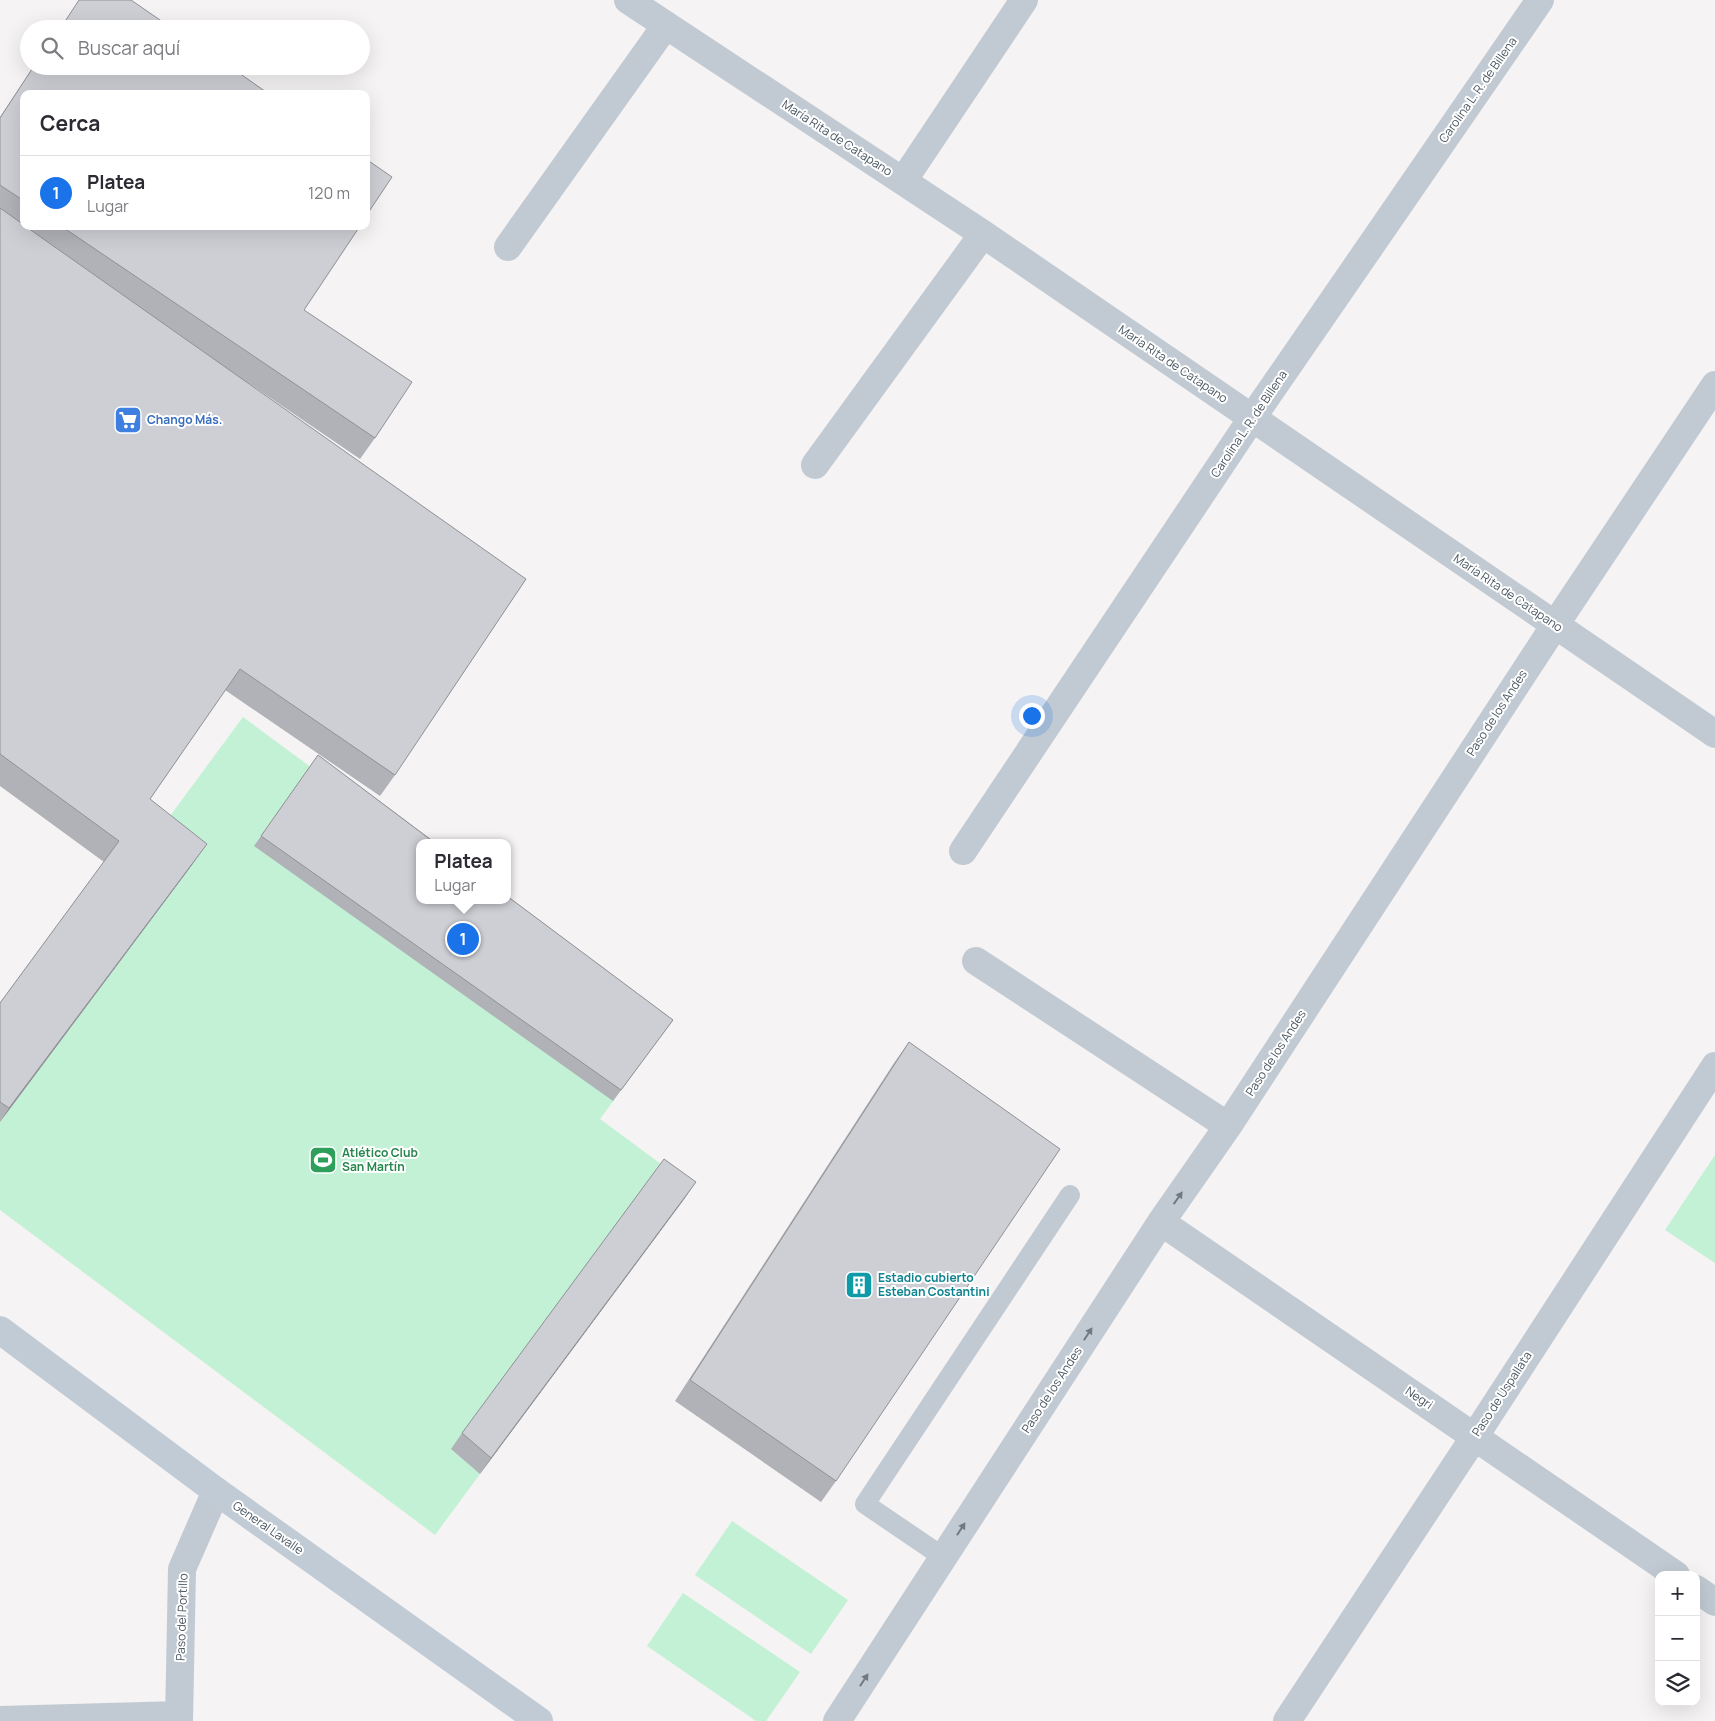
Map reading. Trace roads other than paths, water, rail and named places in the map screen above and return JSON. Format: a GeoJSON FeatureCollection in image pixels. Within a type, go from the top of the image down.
{"type":"FeatureCollection","features":[{"type":"Feature","properties":{"kind":"main road","name":"General Lavalle"},"geometry":{"type":"LineString","coordinates":[[0,1330],[216,1491],[539,1721]]}},
{"type":"Feature","properties":{"kind":"street","name":"María Rita de Catapano"},"geometry":{"type":"LineString","coordinates":[[628,0],[983,234],[1715,734]]}},
{"type":"Feature","properties":{"kind":"street"},"geometry":{"type":"LineString","coordinates":[[903,181],[1024,0]]}},
{"type":"Feature","properties":{"kind":"street","name":"Carolina L. R. de Billena"},"geometry":{"type":"LineString","coordinates":[[963,851],[1252,418],[1540,0]]}},
{"type":"Feature","properties":{"kind":"street"},"geometry":{"type":"LineString","coordinates":[[508,247],[666,25]]}},
{"type":"Feature","properties":{"kind":"street"},"geometry":{"type":"LineString","coordinates":[[815,465],[983,234]]}},
{"type":"Feature","properties":{"kind":"street","name":"Paso de los Andes"},"geometry":{"type":"LineString","coordinates":[[838,1721],[1161,1222],[1228,1126],[1555,625],[1715,385]]}},
{"type":"Feature","properties":{"kind":"street"},"geometry":{"type":"LineString","coordinates":[[976,961],[1228,1126]]}},
{"type":"Feature","properties":{"kind":"street","name":"Paso de Uspallata"},"geometry":{"type":"LineString","coordinates":[[1287,1721],[1715,1066]]}},
{"type":"Feature","properties":{"kind":"street","name":"Negri"},"geometry":{"type":"LineString","coordinates":[[1161,1222],[1670,1571]]}},
{"type":"Feature","properties":{"kind":"street","name":"Paso del Portillo"},"geometry":{"type":"LineString","coordinates":[[179,1718],[182,1569],[216,1491]]}},
{"type":"Feature","properties":{"kind":"street"},"geometry":{"type":"LineString","coordinates":[[1700,1592],[1715,1602]]}},
{"type":"Feature","properties":{"kind":"street"},"geometry":{"type":"LineString","coordinates":[[0,1720],[179,1718]]}},
{"type":"Feature","properties":{"kind":"lane"},"geometry":{"type":"LineString","coordinates":[[943,1557],[865,1504],[1070,1195]]}},
{"type":"Feature","properties":{"kind":"place","name":"Chango Más."},"geometry":{"type":"Point","coordinates":[128,420]}},
{"type":"Feature","properties":{"kind":"place","name":"Platea"},"geometry":{"type":"Point","coordinates":[463,939]}},
{"type":"Feature","properties":{"kind":"place","name":"Atlético Club San Martín"},"geometry":{"type":"Point","coordinates":[323,1160]}},
{"type":"Feature","properties":{"kind":"place","name":"Estadio cubierto Esteban Costantini"},"geometry":{"type":"Point","coordinates":[859,1285]}}]}
